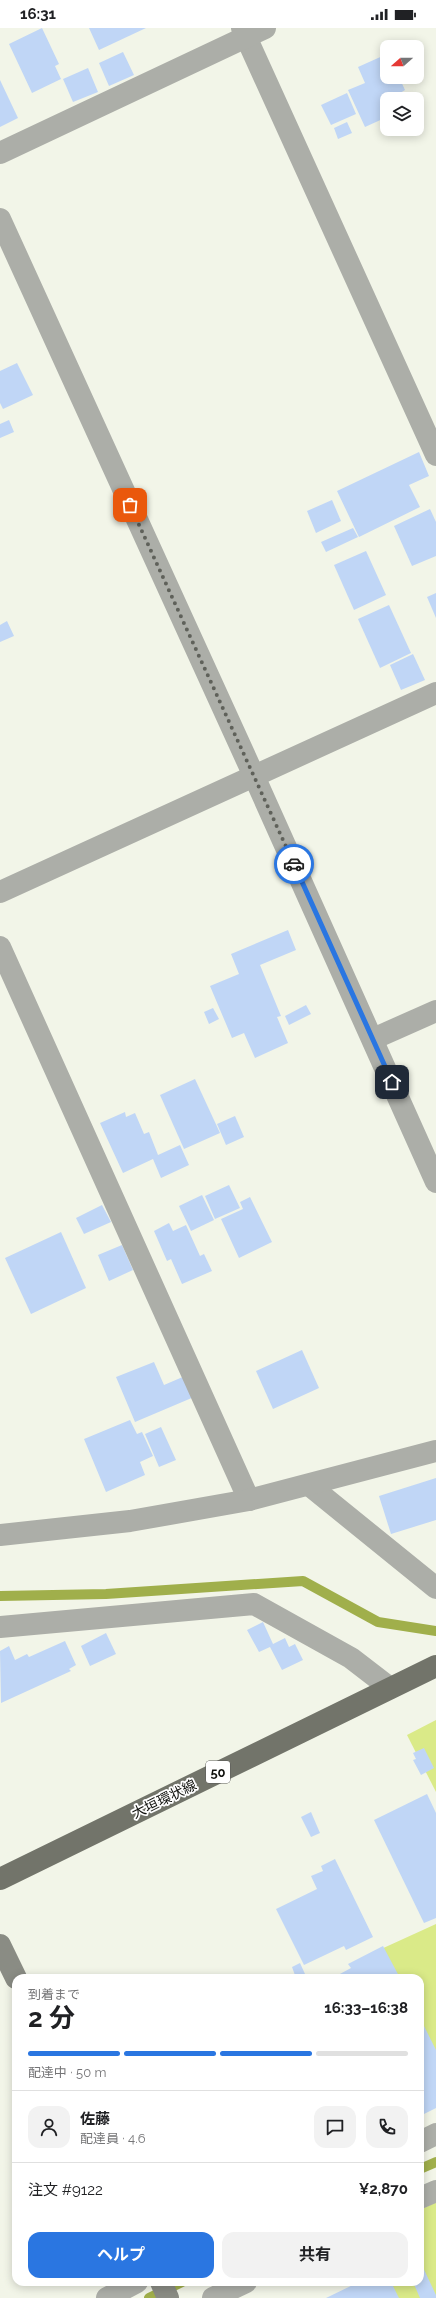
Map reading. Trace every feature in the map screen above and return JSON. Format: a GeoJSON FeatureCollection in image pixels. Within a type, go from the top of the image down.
{"type":"FeatureCollection","features":[{"type":"Feature","properties":{"kind":"main road","name":"大垣環状線"},"geometry":{"type":"LineString","coordinates":[[0,1879],[436,1666]]}},
{"type":"Feature","properties":{"kind":"street"},"geometry":{"type":"LineString","coordinates":[[0,153],[251,31],[436,455]]}},
{"type":"Feature","properties":{"kind":"street"},"geometry":{"type":"LineString","coordinates":[[0,219],[254,776],[436,1182]]}},
{"type":"Feature","properties":{"kind":"street"},"geometry":{"type":"LineString","coordinates":[[0,892],[436,693]]}},
{"type":"Feature","properties":{"kind":"street"},"geometry":{"type":"LineString","coordinates":[[0,947],[249,1500]]}},
{"type":"Feature","properties":{"kind":"street"},"geometry":{"type":"LineString","coordinates":[[373,1039],[436,1011]]}},
{"type":"Feature","properties":{"kind":"street"},"geometry":{"type":"LineString","coordinates":[[0,1535],[130,1521],[249,1500],[436,1451]]}},
{"type":"Feature","properties":{"kind":"street"},"geometry":{"type":"LineString","coordinates":[[309,1485],[436,1588]]}},
{"type":"Feature","properties":{"kind":"street"},"geometry":{"type":"LineString","coordinates":[[0,1626],[254,1604],[351,1658],[390,1688]]}},
{"type":"Feature","properties":{"kind":"street"},"geometry":{"type":"LineString","coordinates":[[0,1945],[14,1974]]}},
{"type":"Feature","properties":{"kind":"street"},"geometry":{"type":"LineString","coordinates":[[424,2140],[436,2134]]}},
{"type":"Feature","properties":{"kind":"street"},"geometry":{"type":"LineString","coordinates":[[424,2196],[436,2190]]}},
{"type":"Feature","properties":{"kind":"street"},"geometry":{"type":"LineString","coordinates":[[107,2298],[130,2286]]}},
{"type":"Feature","properties":{"kind":"street"},"geometry":{"type":"LineString","coordinates":[[163,2286],[168,2298]]}},
{"type":"Feature","properties":{"kind":"street"},"geometry":{"type":"LineString","coordinates":[[213,2298],[238,2286]]}},
{"type":"Feature","properties":{"kind":"green space"},"geometry":{"type":"Polygon","coordinates":[[[436,1720],[436,1792],[407,1735],[436,1720]]]}},
{"type":"Feature","properties":{"kind":"green space"},"geometry":{"type":"Polygon","coordinates":[[[436,1924],[436,2061],[424,2038],[424,1974],[391,1974],[379,1950],[436,1924]]]}},
{"type":"Feature","properties":{"kind":"green space"},"geometry":{"type":"Polygon","coordinates":[[[436,2202],[436,2298],[394,2298],[389,2286],[424,2286],[424,2208],[436,2202]]]}},
{"type":"Feature","properties":{"kind":"building"},"geometry":{"type":"Polygon","coordinates":[[[42,28],[59,64],[55,66],[61,79],[32,93],[9,44],[42,28]]]}},
{"type":"Feature","properties":{"kind":"building"},"geometry":{"type":"Polygon","coordinates":[[[89,28],[146,28],[99,50],[89,28]]]}},
{"type":"Feature","properties":{"kind":"building"},"geometry":{"type":"Polygon","coordinates":[[[123,52],[134,75],[109,86],[99,63],[123,52]]]}},
{"type":"Feature","properties":{"kind":"building"},"geometry":{"type":"Polygon","coordinates":[[[380,57],[380,84],[402,84],[405,90],[402,92],[380,92],[380,120],[365,127],[348,90],[365,83],[358,67],[380,57]]]}},
{"type":"Feature","properties":{"kind":"building"},"geometry":{"type":"Polygon","coordinates":[[[88,68],[98,92],[73,102],[63,79],[88,68]]]}},
{"type":"Feature","properties":{"kind":"building"},"geometry":{"type":"Polygon","coordinates":[[[0,80],[18,118],[0,127],[0,80]]]}},
{"type":"Feature","properties":{"kind":"building"},"geometry":{"type":"Polygon","coordinates":[[[347,93],[356,114],[331,125],[321,105],[347,93]]]}},
{"type":"Feature","properties":{"kind":"building"},"geometry":{"type":"Polygon","coordinates":[[[347,122],[352,133],[338,139],[334,128],[347,122]]]}},
{"type":"Feature","properties":{"kind":"building"},"geometry":{"type":"Polygon","coordinates":[[[17,363],[33,395],[3,409],[0,403],[0,371],[17,363]]]}},
{"type":"Feature","properties":{"kind":"building"},"geometry":{"type":"Polygon","coordinates":[[[9,420],[14,432],[0,438],[0,424],[9,420]]]}},
{"type":"Feature","properties":{"kind":"building"},"geometry":{"type":"Polygon","coordinates":[[[419,452],[429,476],[409,485],[420,507],[359,537],[337,491],[419,452]]]}},
{"type":"Feature","properties":{"kind":"building"},"geometry":{"type":"Polygon","coordinates":[[[332,500],[341,521],[316,533],[307,511],[332,500]]]}},
{"type":"Feature","properties":{"kind":"building"},"geometry":{"type":"Polygon","coordinates":[[[430,509],[436,522],[436,556],[412,566],[394,526],[430,509]]]}},
{"type":"Feature","properties":{"kind":"building"},"geometry":{"type":"Polygon","coordinates":[[[353,528],[358,537],[326,552],[321,542],[353,528]]]}},
{"type":"Feature","properties":{"kind":"building"},"geometry":{"type":"Polygon","coordinates":[[[366,551],[386,595],[354,610],[334,565],[366,551]]]}},
{"type":"Feature","properties":{"kind":"building"},"geometry":{"type":"Polygon","coordinates":[[[436,593],[436,618],[427,597],[436,593]]]}},
{"type":"Feature","properties":{"kind":"building"},"geometry":{"type":"Polygon","coordinates":[[[389,605],[411,653],[380,668],[358,619],[389,605]]]}},
{"type":"Feature","properties":{"kind":"building"},"geometry":{"type":"Polygon","coordinates":[[[7,621],[14,636],[0,642],[0,625],[7,621]]]}},
{"type":"Feature","properties":{"kind":"building"},"geometry":{"type":"Polygon","coordinates":[[[413,654],[425,680],[401,690],[390,665],[413,654]]]}},
{"type":"Feature","properties":{"kind":"building"},"geometry":{"type":"Polygon","coordinates":[[[288,930],[296,950],[260,965],[281,1016],[277,1017],[288,1043],[255,1058],[244,1033],[232,1038],[210,986],[239,974],[231,954],[288,930]]]}},
{"type":"Feature","properties":{"kind":"building"},"geometry":{"type":"Polygon","coordinates":[[[306,1005],[311,1014],[289,1025],[285,1016],[306,1005]]]}},
{"type":"Feature","properties":{"kind":"building"},"geometry":{"type":"Polygon","coordinates":[[[213,1008],[219,1019],[209,1024],[204,1012],[213,1008]]]}},
{"type":"Feature","properties":{"kind":"building"},"geometry":{"type":"Polygon","coordinates":[[[195,1079],[220,1133],[184,1149],[160,1095],[195,1079]]]}},
{"type":"Feature","properties":{"kind":"building"},"geometry":{"type":"Polygon","coordinates":[[[125,1112],[126,1117],[135,1113],[144,1134],[149,1132],[158,1155],[180,1145],[189,1165],[161,1178],[153,1159],[123,1173],[100,1123],[125,1112]]]}},
{"type":"Feature","properties":{"kind":"building"},"geometry":{"type":"Polygon","coordinates":[[[235,1116],[244,1137],[226,1145],[217,1124],[235,1116]]]}},
{"type":"Feature","properties":{"kind":"building"},"geometry":{"type":"Polygon","coordinates":[[[229,1185],[240,1208],[215,1219],[205,1196],[229,1185]]]}},
{"type":"Feature","properties":{"kind":"building"},"geometry":{"type":"Polygon","coordinates":[[[202,1195],[214,1220],[191,1231],[179,1206],[202,1195]]]}},
{"type":"Feature","properties":{"kind":"building"},"geometry":{"type":"Polygon","coordinates":[[[250,1197],[272,1242],[239,1258],[221,1219],[243,1209],[240,1202],[250,1197]]]}},
{"type":"Feature","properties":{"kind":"building"},"geometry":{"type":"Polygon","coordinates":[[[102,1205],[111,1222],[84,1234],[76,1218],[102,1205]]]}},
{"type":"Feature","properties":{"kind":"building"},"geometry":{"type":"Polygon","coordinates":[[[169,1223],[173,1231],[186,1225],[200,1256],[204,1254],[212,1271],[182,1284],[171,1259],[167,1261],[154,1231],[169,1223]]]}},
{"type":"Feature","properties":{"kind":"building"},"geometry":{"type":"Polygon","coordinates":[[[61,1232],[86,1288],[31,1314],[5,1258],[61,1232]]]}},
{"type":"Feature","properties":{"kind":"building"},"geometry":{"type":"Polygon","coordinates":[[[122,1245],[133,1270],[109,1281],[98,1255],[122,1245]]]}},
{"type":"Feature","properties":{"kind":"building"},"geometry":{"type":"Polygon","coordinates":[[[302,1350],[319,1388],[273,1409],[256,1371],[302,1350]]]}},
{"type":"Feature","properties":{"kind":"building"},"geometry":{"type":"Polygon","coordinates":[[[154,1362],[164,1385],[185,1376],[194,1397],[135,1422],[116,1377],[154,1362]]]}},
{"type":"Feature","properties":{"kind":"building"},"geometry":{"type":"Polygon","coordinates":[[[130,1420],[137,1434],[142,1432],[153,1456],[140,1462],[145,1475],[106,1492],[84,1439],[130,1420]]]}},
{"type":"Feature","properties":{"kind":"building"},"geometry":{"type":"Polygon","coordinates":[[[161,1427],[176,1460],[159,1467],[145,1434],[161,1427]]]}},
{"type":"Feature","properties":{"kind":"building"},"geometry":{"type":"Polygon","coordinates":[[[436,1478],[436,1520],[391,1534],[379,1496],[436,1478]]]}},
{"type":"Feature","properties":{"kind":"building"},"geometry":{"type":"Polygon","coordinates":[[[263,1622],[273,1644],[285,1638],[289,1647],[295,1644],[303,1660],[282,1670],[270,1647],[259,1652],[247,1630],[263,1622]]]}},
{"type":"Feature","properties":{"kind":"building"},"geometry":{"type":"Polygon","coordinates":[[[106,1633],[116,1654],[90,1666],[81,1646],[106,1633]]]}},
{"type":"Feature","properties":{"kind":"building"},"geometry":{"type":"Polygon","coordinates":[[[65,1641],[76,1665],[69,1669],[71,1671],[1,1703],[0,1651],[9,1646],[15,1660],[27,1654],[29,1657],[65,1641]]]}},
{"type":"Feature","properties":{"kind":"building"},"geometry":{"type":"Polygon","coordinates":[[[424,1748],[434,1768],[421,1775],[413,1760],[416,1759],[413,1753],[424,1748]]]}},
{"type":"Feature","properties":{"kind":"building"},"geometry":{"type":"Polygon","coordinates":[[[427,1794],[436,1813],[436,1918],[424,1923],[374,1820],[427,1794]]]}},
{"type":"Feature","properties":{"kind":"building"},"geometry":{"type":"Polygon","coordinates":[[[311,1812],[320,1833],[311,1837],[301,1817],[311,1812]]]}},
{"type":"Feature","properties":{"kind":"building"},"geometry":{"type":"Polygon","coordinates":[[[335,1859],[373,1937],[346,1950],[344,1946],[304,1965],[276,1909],[317,1889],[311,1876],[323,1871],[321,1866],[335,1859]]]}},
{"type":"Feature","properties":{"kind":"building"},"geometry":{"type":"Polygon","coordinates":[[[383,1946],[398,1974],[340,1974],[351,1968],[348,1964],[383,1946]]]}},
{"type":"Feature","properties":{"kind":"building"},"geometry":{"type":"Polygon","coordinates":[[[300,1963],[305,1974],[295,1974],[292,1967],[300,1963]]]}},
{"type":"Feature","properties":{"kind":"building"},"geometry":{"type":"Polygon","coordinates":[[[424,2026],[436,2050],[436,2108],[424,2114],[424,2026]]]}},
{"type":"Feature","properties":{"kind":"building"},"geometry":{"type":"Polygon","coordinates":[[[424,2270],[436,2298],[420,2298],[415,2286],[424,2286],[424,2270]]]}},
{"type":"Feature","properties":{"kind":"building"},"geometry":{"type":"Polygon","coordinates":[[[351,2286],[393,2286],[399,2298],[326,2298],[351,2286]]]}},
{"type":"Feature","properties":{"kind":"waterway"},"geometry":{"type":"LineString","coordinates":[[0,1596],[106,1594],[303,1581],[378,1622],[436,1631]]}},
{"type":"Feature","properties":{"kind":"waterway"},"geometry":{"type":"LineString","coordinates":[[424,2167],[436,2162]]}},
{"type":"Feature","properties":{"kind":"waterway"},"geometry":{"type":"LineString","coordinates":[[149,2298],[174,2286]]}},
{"type":"Feature","properties":{"kind":"way so far"},"geometry":{"type":"LineString","coordinates":[[130,505],[294,864]]}},
{"type":"Feature","properties":{"kind":"route"},"geometry":{"type":"LineString","coordinates":[[294,864],[392,1082]]}}]}
